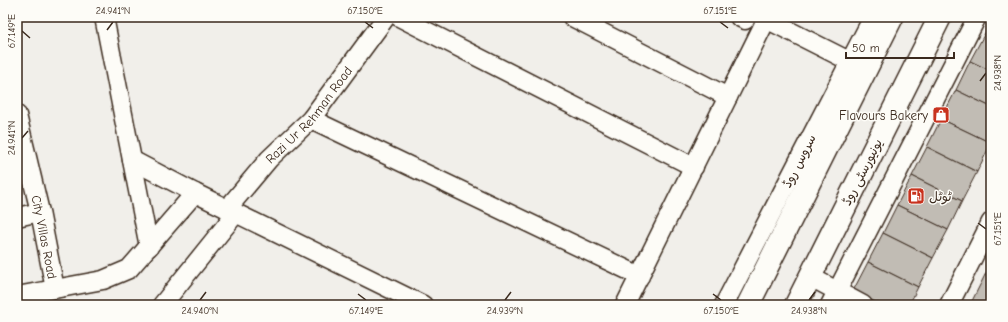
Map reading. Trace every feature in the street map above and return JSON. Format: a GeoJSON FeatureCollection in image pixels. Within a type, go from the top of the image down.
{"type":"FeatureCollection","features":[{"type":"Feature","properties":{"kind":"main road"},"geometry":{"type":"LineString","coordinates":[[748,305],[858,66],[892,17]]}},
{"type":"Feature","properties":{"kind":"main road","name":"یونیورسٹی روڈ"},"geometry":{"type":"LineString","coordinates":[[796,305],[940,17]]}},
{"type":"Feature","properties":{"kind":"street"},"geometry":{"type":"LineString","coordinates":[[104,17],[149,247]]}},
{"type":"Feature","properties":{"kind":"street","name":"Razi Ur Rehman Road"},"geometry":{"type":"LineString","coordinates":[[162,305],[232,211],[268,159],[311,119],[386,17]]}},
{"type":"Feature","properties":{"kind":"street"},"geometry":{"type":"LineString","coordinates":[[399,17],[694,167]]}},
{"type":"Feature","properties":{"kind":"street"},"geometry":{"type":"LineString","coordinates":[[572,17],[728,97]]}},
{"type":"Feature","properties":{"kind":"street"},"geometry":{"type":"LineString","coordinates":[[739,17],[745,20],[746,17]]}},
{"type":"Feature","properties":{"kind":"street","name":"سروس روڈ"},"geometry":{"type":"LineString","coordinates":[[724,305],[858,66],[873,17]]}},
{"type":"Feature","properties":{"kind":"street"},"geometry":{"type":"LineString","coordinates":[[833,298],[977,17]]}},
{"type":"Feature","properties":{"kind":"street"},"geometry":{"type":"LineString","coordinates":[[626,305],[728,97],[764,18],[858,66]]}},
{"type":"Feature","properties":{"kind":"street","name":"City Villas Road"},"geometry":{"type":"LineString","coordinates":[[17,115],[40,212],[56,289]]}},
{"type":"Feature","properties":{"kind":"street"},"geometry":{"type":"LineString","coordinates":[[311,119],[640,276]]}},
{"type":"Feature","properties":{"kind":"street"},"geometry":{"type":"LineString","coordinates":[[132,160],[194,193],[423,305]]}},
{"type":"Feature","properties":{"kind":"street"},"geometry":{"type":"LineString","coordinates":[[17,296],[103,280],[129,269],[194,193]]}},
{"type":"Feature","properties":{"kind":"street"},"geometry":{"type":"LineString","coordinates":[[17,216],[40,212]]}},
{"type":"Feature","properties":{"kind":"street"},"geometry":{"type":"LineString","coordinates":[[949,305],[991,222]]}},
{"type":"Feature","properties":{"kind":"street"},"geometry":{"type":"LineString","coordinates":[[810,276],[833,298],[863,305]]}},
{"type":"Feature","properties":{"kind":"building"},"geometry":{"type":"Polygon","coordinates":[[[991,21],[991,36],[985,33],[991,21]]]}},
{"type":"Feature","properties":{"kind":"building"},"geometry":{"type":"Polygon","coordinates":[[[985,33],[991,36],[991,71],[970,61],[985,33]]]}},
{"type":"Feature","properties":{"kind":"building"},"geometry":{"type":"Polygon","coordinates":[[[970,61],[991,71],[991,107],[956,90],[970,61]]]}},
{"type":"Feature","properties":{"kind":"building"},"geometry":{"type":"Polygon","coordinates":[[[956,90],[991,107],[991,143],[941,119],[956,90]]]}},
{"type":"Feature","properties":{"kind":"building"},"geometry":{"type":"Polygon","coordinates":[[[941,119],[991,143],[977,172],[927,147],[941,119]]]}},
{"type":"Feature","properties":{"kind":"building"},"geometry":{"type":"Polygon","coordinates":[[[927,147],[977,172],[962,201],[912,176],[927,147]]]}},
{"type":"Feature","properties":{"kind":"building"},"geometry":{"type":"Polygon","coordinates":[[[912,176],[962,201],[948,230],[897,205],[912,176]]]}},
{"type":"Feature","properties":{"kind":"building"},"geometry":{"type":"Polygon","coordinates":[[[897,205],[948,230],[933,258],[883,233],[897,205]]]}},
{"type":"Feature","properties":{"kind":"building"},"geometry":{"type":"Polygon","coordinates":[[[883,233],[933,258],[918,287],[868,262],[883,233]]]}},
{"type":"Feature","properties":{"kind":"building"},"geometry":{"type":"Polygon","coordinates":[[[868,262],[918,287],[909,305],[882,305],[853,291],[868,262]]]}},
{"type":"Feature","properties":{"kind":"building"},"geometry":{"type":"Polygon","coordinates":[[[991,262],[991,278],[985,275],[991,262]]]}},
{"type":"Feature","properties":{"kind":"building"},"geometry":{"type":"Polygon","coordinates":[[[985,275],[991,278],[991,305],[970,305],[985,275]]]}},
{"type":"Feature","properties":{"kind":"place","name":"Flavours Bakery"},"geometry":{"type":"Point","coordinates":[941,115]}},
{"type":"Feature","properties":{"kind":"place","name":"ٹوٹل"},"geometry":{"type":"Point","coordinates":[916,196]}}]}
